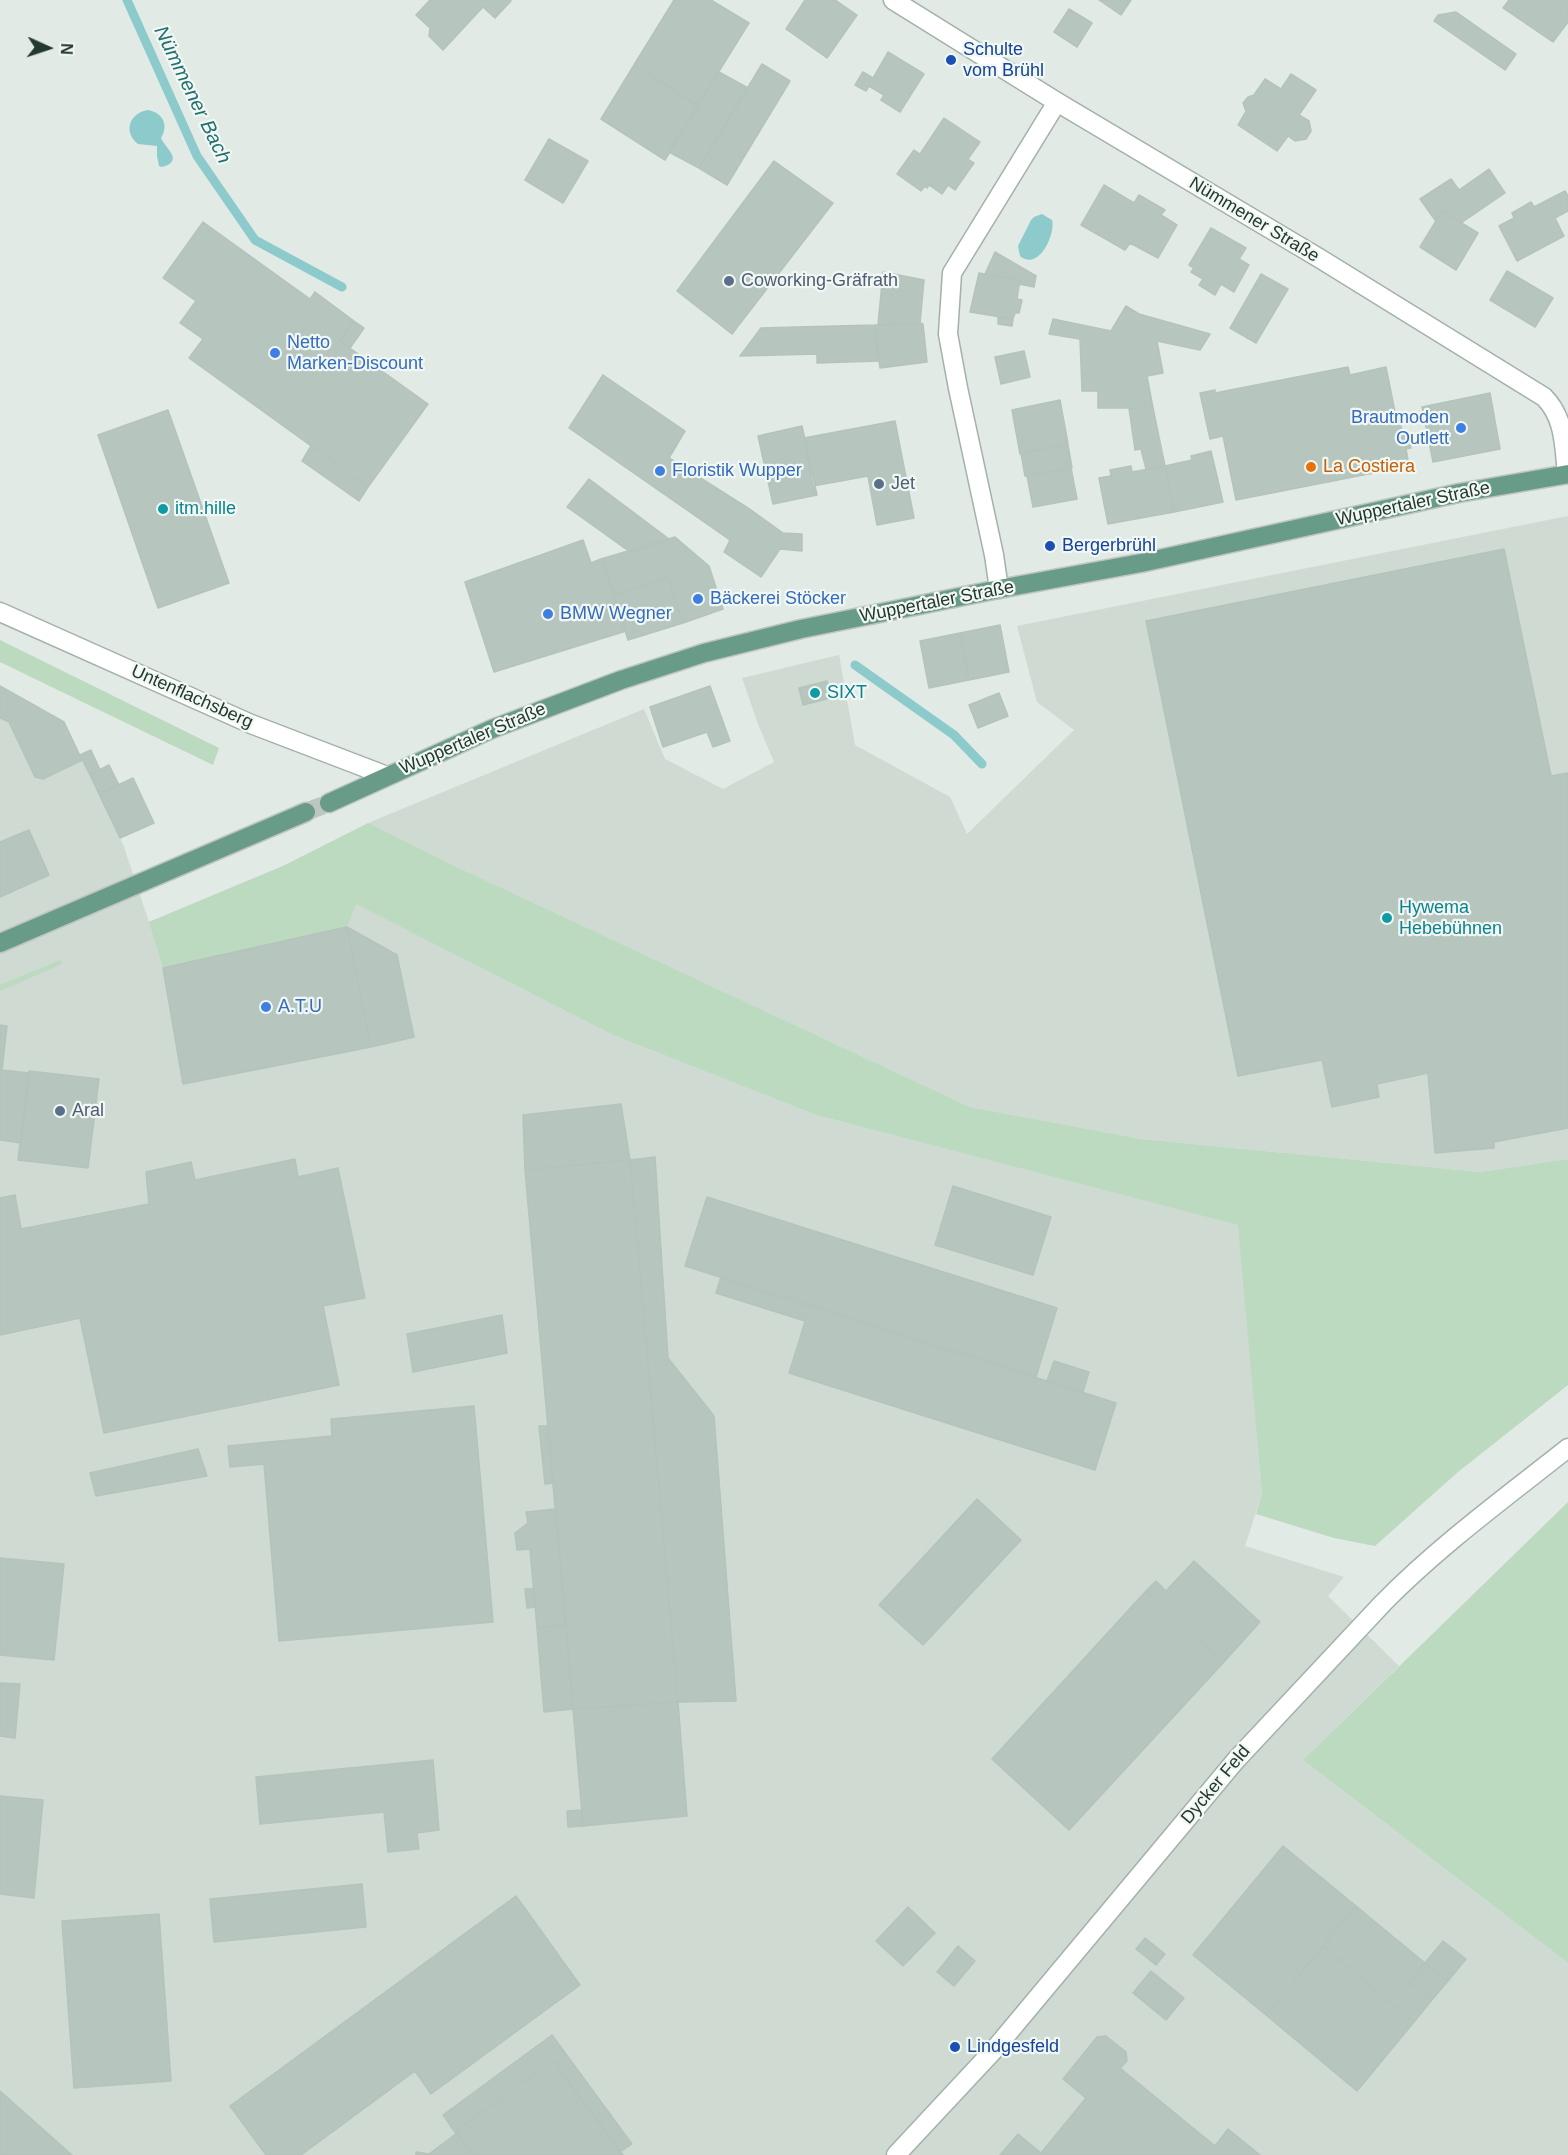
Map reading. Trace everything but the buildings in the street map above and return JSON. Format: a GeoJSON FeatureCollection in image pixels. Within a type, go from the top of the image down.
{"type":"FeatureCollection","features":[{"type":"Feature","properties":{"kind":"main road","name":"Wuppertaler Straße"},"geometry":{"type":"LineString","coordinates":[[329,803],[529,714],[621,680],[704,653],[801,629],[1111,569],[1459,493],[1568,474]]}},
{"type":"Feature","properties":{"kind":"main road"},"geometry":{"type":"LineString","coordinates":[[0,943],[306,812]]}},
{"type":"Feature","properties":{"kind":"street","name":"Nümmener Straße"},"geometry":{"type":"LineString","coordinates":[[893,0],[1544,397],[1554,407],[1560,418],[1568,474]]}},
{"type":"Feature","properties":{"kind":"street"},"geometry":{"type":"LineString","coordinates":[[999,589],[948,334],[952,273],[1057,102]]}},
{"type":"Feature","properties":{"kind":"street","name":"Untenflachsberg"},"geometry":{"type":"LineString","coordinates":[[0,612],[251,723],[387,776]]}},
{"type":"Feature","properties":{"kind":"street","name":"Dycker Feld"},"geometry":{"type":"LineString","coordinates":[[896,2155],[993,2051],[1236,1760],[1383,1603],[1475,1522],[1568,1448]]}},
{"type":"Feature","properties":{"kind":"shaded area"},"geometry":{"type":"Polygon","coordinates":[[[1568,516],[1568,1159],[1480,1172],[1141,1139],[970,1107],[457,867],[368,823],[644,709],[665,759],[723,789],[774,762],[742,678],[839,655],[855,745],[950,797],[967,834],[1074,730],[1037,702],[1017,626],[1568,516]]]}},
{"type":"Feature","properties":{"kind":"shaded area"},"geometry":{"type":"Polygon","coordinates":[[[0,687],[64,722],[123,844],[149,922],[283,866],[613,1035],[816,1115],[1239,1225],[1262,1494],[1245,1546],[1344,1577],[1328,1596],[1399,1666],[1303,1760],[1568,1963],[1568,2155],[0,2155],[0,687]]]}},
{"type":"Feature","properties":{"kind":"green space"},"geometry":{"type":"Polygon","coordinates":[[[0,640],[219,748],[213,765],[0,662],[0,640]]]}},
{"type":"Feature","properties":{"kind":"green space"},"geometry":{"type":"Polygon","coordinates":[[[368,823],[457,867],[970,1107],[1141,1139],[1480,1172],[1568,1159],[1568,1385],[1458,1472],[1375,1546],[1334,1538],[1256,1514],[1262,1494],[1238,1225],[816,1115],[613,1035],[356,904],[347,927],[163,968],[149,922],[283,866],[368,823]]]}},
{"type":"Feature","properties":{"kind":"green space"},"geometry":{"type":"Polygon","coordinates":[[[60,960],[62,964],[0,991],[0,985],[60,960]]]}},
{"type":"Feature","properties":{"kind":"green space"},"geometry":{"type":"Polygon","coordinates":[[[1568,1502],[1568,1963],[1303,1760],[1568,1502]]]}},
{"type":"Feature","properties":{"kind":"water"},"geometry":{"type":"Polygon","coordinates":[[[148,110],[163,120],[164,129],[161,138],[173,158],[169,164],[162,167],[159,166],[157,146],[138,144],[131,134],[130,124],[133,119],[136,115],[148,110]]]}},
{"type":"Feature","properties":{"kind":"water"},"geometry":{"type":"Polygon","coordinates":[[[1042,214],[1052,220],[1053,226],[1049,241],[1040,255],[1027,260],[1020,256],[1018,246],[1031,220],[1042,214]]]}},
{"type":"Feature","properties":{"kind":"waterway","name":"Nümmener Bach"},"geometry":{"type":"LineString","coordinates":[[127,0],[197,156],[255,240],[342,287]]}},
{"type":"Feature","properties":{"kind":"waterway","name":"Nümmener Bach"},"geometry":{"type":"LineString","coordinates":[[855,665],[954,735],[982,764]]}},
{"type":"Feature","properties":{"kind":"tunnel"},"geometry":{"type":"LineString","coordinates":[[306,812],[329,803]]}},
{"type":"Feature","properties":{"kind":"place","name":"Schulte vom Brühl"},"geometry":{"type":"Point","coordinates":[951,60]}},
{"type":"Feature","properties":{"kind":"place","name":"Coworking-Gräfrath"},"geometry":{"type":"Point","coordinates":[729,281]}},
{"type":"Feature","properties":{"kind":"place","name":"Netto Marken-Discount"},"geometry":{"type":"Point","coordinates":[275,353]}},
{"type":"Feature","properties":{"kind":"place","name":"Brautmoden Outlett"},"geometry":{"type":"Point","coordinates":[1461,428]}},
{"type":"Feature","properties":{"kind":"place","name":"La Costiera"},"geometry":{"type":"Point","coordinates":[1311,467]}},
{"type":"Feature","properties":{"kind":"place","name":"Floristik Wupper"},"geometry":{"type":"Point","coordinates":[660,471]}},
{"type":"Feature","properties":{"kind":"place","name":"Jet"},"geometry":{"type":"Point","coordinates":[879,484]}},
{"type":"Feature","properties":{"kind":"place","name":"itm.hille"},"geometry":{"type":"Point","coordinates":[163,509]}},
{"type":"Feature","properties":{"kind":"place","name":"Bergerbrühl"},"geometry":{"type":"Point","coordinates":[1050,546]}},
{"type":"Feature","properties":{"kind":"place","name":"Bäckerei Stöcker"},"geometry":{"type":"Point","coordinates":[698,599]}},
{"type":"Feature","properties":{"kind":"place","name":"BMW Wegner"},"geometry":{"type":"Point","coordinates":[548,614]}},
{"type":"Feature","properties":{"kind":"place","name":"SIXT"},"geometry":{"type":"Point","coordinates":[815,693]}},
{"type":"Feature","properties":{"kind":"place","name":"Hywema Hebebühnen"},"geometry":{"type":"Point","coordinates":[1387,918]}},
{"type":"Feature","properties":{"kind":"place","name":"A.T.U"},"geometry":{"type":"Point","coordinates":[266,1007]}},
{"type":"Feature","properties":{"kind":"place","name":"Aral"},"geometry":{"type":"Point","coordinates":[60,1111]}},
{"type":"Feature","properties":{"kind":"place","name":"Lindgesfeld"},"geometry":{"type":"Point","coordinates":[955,2047]}}]}
